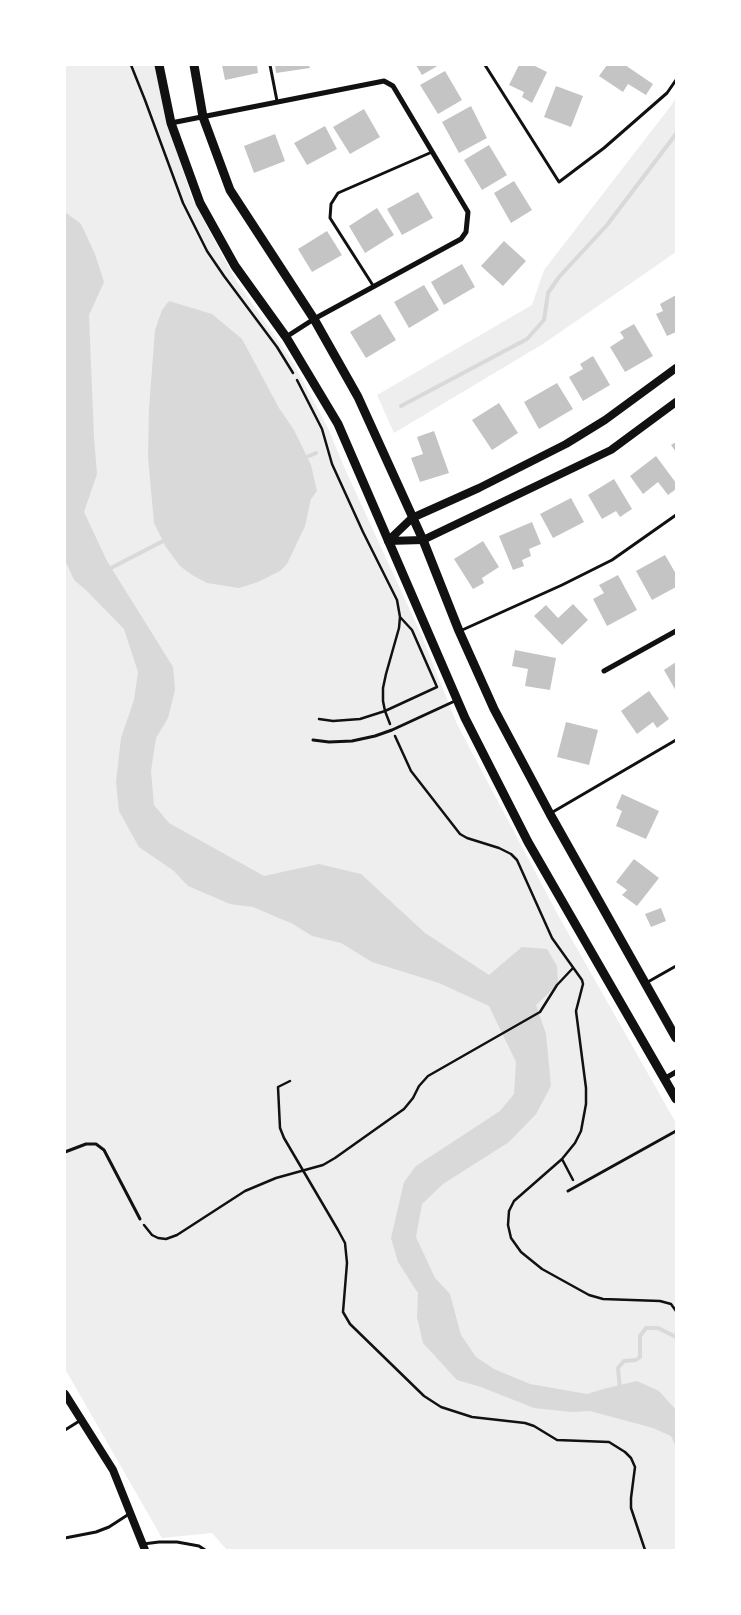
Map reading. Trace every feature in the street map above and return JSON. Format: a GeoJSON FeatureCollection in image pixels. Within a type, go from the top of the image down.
{"type":"FeatureCollection","features":[{"type":"Feature","properties":{"kind":"main road"},"geometry":{"type":"LineString","coordinates":[[158,65],[170,124],[200,203],[235,266],[286,337],[338,424],[457,699],[528,842],[676,1099]]}},
{"type":"Feature","properties":{"kind":"main road"},"geometry":{"type":"LineString","coordinates":[[194,65],[203,117],[230,190],[314,319],[358,397],[423,540],[459,631],[494,709],[550,814],[676,1038]]}},
{"type":"Feature","properties":{"kind":"street"},"geometry":{"type":"LineString","coordinates":[[170,124],[384,81],[393,86],[468,212],[466,232],[461,239],[314,319],[286,337]]}},
{"type":"Feature","properties":{"kind":"street"},"geometry":{"type":"LineString","coordinates":[[388,541],[412,518],[479,488],[566,444],[605,420],[676,368]]}},
{"type":"Feature","properties":{"kind":"street"},"geometry":{"type":"LineString","coordinates":[[388,541],[423,540],[611,450],[676,402]]}},
{"type":"Feature","properties":{"kind":"street"},"geometry":{"type":"LineString","coordinates":[[604,671],[676,631]]}},
{"type":"Feature","properties":{"kind":"street"},"geometry":{"type":"LineString","coordinates":[[664,1079],[676,1072]]}},
{"type":"Feature","properties":{"kind":"street"},"geometry":{"type":"LineString","coordinates":[[65,1394],[113,1470],[144,1547]]}},
{"type":"Feature","properties":{"kind":"lane"},"geometry":{"type":"LineString","coordinates":[[270,65],[277,101]]}},
{"type":"Feature","properties":{"kind":"lane"},"geometry":{"type":"LineString","coordinates":[[484,65],[559,182],[604,148],[667,93],[676,80]]}},
{"type":"Feature","properties":{"kind":"lane"},"geometry":{"type":"LineString","coordinates":[[374,288],[330,218],[331,204],[338,193],[432,152]]}},
{"type":"Feature","properties":{"kind":"lane"},"geometry":{"type":"LineString","coordinates":[[459,631],[612,560],[676,515]]}},
{"type":"Feature","properties":{"kind":"lane"},"geometry":{"type":"LineString","coordinates":[[313,740],[329,742],[352,741],[392,730],[457,699]]}},
{"type":"Feature","properties":{"kind":"lane"},"geometry":{"type":"LineString","coordinates":[[550,814],[676,740]]}},
{"type":"Feature","properties":{"kind":"lane"},"geometry":{"type":"LineString","coordinates":[[645,984],[676,966]]}},
{"type":"Feature","properties":{"kind":"lane"},"geometry":{"type":"LineString","coordinates":[[568,1191],[676,1131]]}},
{"type":"Feature","properties":{"kind":"lane"},"geometry":{"type":"LineString","coordinates":[[65,1152],[86,1144],[96,1144],[104,1150],[140,1219]]}},
{"type":"Feature","properties":{"kind":"lane"},"geometry":{"type":"LineString","coordinates":[[65,1430],[81,1420]]}},
{"type":"Feature","properties":{"kind":"lane"},"geometry":{"type":"LineString","coordinates":[[65,1538],[96,1532],[109,1527],[130,1513]]}},
{"type":"Feature","properties":{"kind":"lane"},"geometry":{"type":"LineString","coordinates":[[144,1547],[159,1542],[177,1542],[199,1546],[205,1550]]}},
{"type":"Feature","properties":{"kind":"path"},"geometry":{"type":"LineString","coordinates":[[131,65],[180,195],[195,227],[207,251],[277,347],[297,380],[322,429],[332,464],[397,600],[400,617],[397,636],[386,674],[383,701],[392,730],[411,771],[460,834],[499,848],[511,854],[517,860],[549,932],[583,984],[576,1017],[586,1088],[584,1119],[581,1131],[575,1143],[562,1159],[514,1201],[509,1212],[508,1225],[511,1238],[521,1252],[542,1268],[589,1295],[603,1300],[660,1301],[671,1304],[676,1311]]}},
{"type":"Feature","properties":{"kind":"path"},"geometry":{"type":"LineString","coordinates":[[319,720],[360,719],[385,711],[437,687],[412,630],[400,617]]}},
{"type":"Feature","properties":{"kind":"path"},"geometry":{"type":"LineString","coordinates":[[140,1219],[152,1235],[166,1239],[177,1236],[245,1191],[276,1178],[323,1164],[335,1158],[404,1109],[428,1076],[540,1012],[558,986],[574,968]]}},
{"type":"Feature","properties":{"kind":"path"},"geometry":{"type":"LineString","coordinates":[[290,1081],[278,1086],[280,1128],[344,1243],[347,1263],[343,1312],[350,1324],[424,1396],[441,1407],[472,1417],[525,1423],[534,1426],[557,1440],[609,1442],[625,1452],[631,1458],[635,1467],[631,1498],[632,1508],[645,1550]]}},
{"type":"Feature","properties":{"kind":"path"},"geometry":{"type":"LineString","coordinates":[[562,1159],[576,1186]]}},
{"type":"Feature","properties":{"kind":"shaded area"},"geometry":{"type":"Polygon","coordinates":[[[65,65],[155,65],[168,126],[192,198],[235,279],[294,364],[328,428],[421,634],[457,724],[558,915],[676,1123],[676,1550],[227,1550],[212,1533],[162,1538],[65,1369],[65,65]]]}},
{"type":"Feature","properties":{"kind":"shaded area"},"geometry":{"type":"Polygon","coordinates":[[[676,98],[676,252],[543,344],[394,433],[377,395],[532,305],[544,270],[676,98]]]}},
{"type":"Feature","properties":{"kind":"shaded area"},"geometry":{"type":"Polygon","coordinates":[[[65,212],[81,224],[95,254],[104,282],[89,315],[97,474],[84,512],[107,561],[173,667],[175,690],[168,718],[156,738],[151,771],[154,805],[169,823],[264,876],[319,864],[361,874],[425,933],[489,975],[522,947],[547,949],[557,966],[558,984],[536,1005],[546,1034],[551,1086],[536,1114],[509,1142],[443,1184],[422,1204],[416,1237],[435,1278],[450,1294],[461,1335],[476,1357],[494,1369],[530,1384],[587,1394],[637,1381],[659,1391],[676,1410],[676,1447],[671,1436],[653,1428],[590,1411],[571,1412],[534,1408],[481,1387],[457,1380],[423,1343],[417,1317],[418,1293],[398,1262],[391,1238],[404,1182],[416,1166],[500,1111],[514,1094],[516,1062],[489,1006],[439,983],[372,962],[341,943],[312,936],[293,924],[253,907],[230,904],[188,886],[174,871],[139,847],[119,811],[116,782],[121,738],[134,700],[138,672],[124,629],[74,580],[65,560],[65,212]]]}},
{"type":"Feature","properties":{"kind":"shaded area"},"geometry":{"type":"Polygon","coordinates":[[[169,301],[212,314],[242,339],[279,408],[294,430],[311,465],[317,491],[311,499],[305,526],[287,564],[280,571],[258,582],[239,588],[207,583],[180,566],[166,547],[154,523],[148,457],[149,409],[155,330],[162,310],[169,301]]]}},
{"type":"Feature","properties":{"kind":"building"},"geometry":{"type":"Polygon","coordinates":[[[222,65],[257,65],[258,73],[225,80],[222,65]]]}},
{"type":"Feature","properties":{"kind":"building"},"geometry":{"type":"Polygon","coordinates":[[[275,65],[309,65],[310,68],[276,73],[275,65]]]}},
{"type":"Feature","properties":{"kind":"building"},"geometry":{"type":"Polygon","coordinates":[[[416,65],[439,65],[422,75],[416,65]]]}},
{"type":"Feature","properties":{"kind":"building"},"geometry":{"type":"Polygon","coordinates":[[[519,65],[533,65],[547,72],[532,103],[522,97],[524,92],[509,85],[519,65]]]}},
{"type":"Feature","properties":{"kind":"building"},"geometry":{"type":"Polygon","coordinates":[[[607,65],[625,65],[653,84],[646,95],[628,84],[623,92],[599,76],[607,65]]]}},
{"type":"Feature","properties":{"kind":"building"},"geometry":{"type":"Polygon","coordinates":[[[445,71],[462,100],[438,114],[420,85],[445,71]]]}},
{"type":"Feature","properties":{"kind":"building"},"geometry":{"type":"Polygon","coordinates":[[[556,86],[583,96],[571,127],[544,117],[556,86]]]}},
{"type":"Feature","properties":{"kind":"building"},"geometry":{"type":"Polygon","coordinates":[[[471,106],[487,138],[459,153],[442,122],[471,106]]]}},
{"type":"Feature","properties":{"kind":"building"},"geometry":{"type":"Polygon","coordinates":[[[364,109],[380,137],[350,154],[333,127],[364,109]]]}},
{"type":"Feature","properties":{"kind":"building"},"geometry":{"type":"Polygon","coordinates":[[[325,126],[337,149],[307,165],[294,143],[325,126]]]}},
{"type":"Feature","properties":{"kind":"building"},"geometry":{"type":"Polygon","coordinates":[[[275,134],[285,161],[254,173],[244,146],[275,134]]]}},
{"type":"Feature","properties":{"kind":"building"},"geometry":{"type":"Polygon","coordinates":[[[489,145],[507,175],[482,190],[464,160],[489,145]]]}},
{"type":"Feature","properties":{"kind":"building"},"geometry":{"type":"Polygon","coordinates":[[[514,181],[532,210],[511,223],[494,193],[514,181]]]}},
{"type":"Feature","properties":{"kind":"building"},"geometry":{"type":"Polygon","coordinates":[[[418,192],[433,218],[402,235],[387,209],[418,192]]]}},
{"type":"Feature","properties":{"kind":"building"},"geometry":{"type":"Polygon","coordinates":[[[377,208],[394,235],[365,253],[349,226],[377,208]]]}},
{"type":"Feature","properties":{"kind":"building"},"geometry":{"type":"Polygon","coordinates":[[[327,231],[342,255],[312,272],[298,249],[327,231]]]}},
{"type":"Feature","properties":{"kind":"building"},"geometry":{"type":"Polygon","coordinates":[[[504,241],[526,261],[503,286],[481,266],[504,241]]]}},
{"type":"Feature","properties":{"kind":"building"},"geometry":{"type":"Polygon","coordinates":[[[462,264],[475,287],[444,305],[431,282],[462,264]]]}},
{"type":"Feature","properties":{"kind":"building"},"geometry":{"type":"Polygon","coordinates":[[[424,285],[439,310],[409,328],[394,302],[424,285]]]}},
{"type":"Feature","properties":{"kind":"building"},"geometry":{"type":"Polygon","coordinates":[[[676,295],[676,332],[667,336],[656,314],[663,311],[660,304],[676,295]]]}},
{"type":"Feature","properties":{"kind":"building"},"geometry":{"type":"Polygon","coordinates":[[[380,314],[396,340],[366,358],[350,332],[380,314]]]}},
{"type":"Feature","properties":{"kind":"building"},"geometry":{"type":"Polygon","coordinates":[[[634,324],[653,356],[625,372],[610,347],[624,338],[620,332],[634,324]]]}},
{"type":"Feature","properties":{"kind":"building"},"geometry":{"type":"Polygon","coordinates":[[[593,356],[610,385],[583,401],[569,377],[583,369],[580,364],[593,356]]]}},
{"type":"Feature","properties":{"kind":"building"},"geometry":{"type":"Polygon","coordinates":[[[557,383],[573,409],[539,429],[524,402],[557,383]]]}},
{"type":"Feature","properties":{"kind":"building"},"geometry":{"type":"Polygon","coordinates":[[[499,403],[518,433],[492,450],[472,420],[499,403]]]}},
{"type":"Feature","properties":{"kind":"building"},"geometry":{"type":"Polygon","coordinates":[[[434,431],[449,473],[420,482],[411,458],[423,454],[417,437],[434,431]]]}},
{"type":"Feature","properties":{"kind":"building"},"geometry":{"type":"Polygon","coordinates":[[[676,442],[676,452],[671,445],[676,442]]]}},
{"type":"Feature","properties":{"kind":"building"},"geometry":{"type":"Polygon","coordinates":[[[656,456],[676,483],[676,489],[668,495],[658,482],[643,494],[630,476],[656,456]]]}},
{"type":"Feature","properties":{"kind":"building"},"geometry":{"type":"Polygon","coordinates":[[[614,479],[632,509],[620,517],[616,511],[602,519],[588,495],[614,479]]]}},
{"type":"Feature","properties":{"kind":"building"},"geometry":{"type":"Polygon","coordinates":[[[571,498],[584,522],[553,538],[540,514],[571,498]]]}},
{"type":"Feature","properties":{"kind":"building"},"geometry":{"type":"Polygon","coordinates":[[[532,522],[541,544],[529,549],[531,556],[522,560],[524,566],[513,570],[499,536],[532,522]]]}},
{"type":"Feature","properties":{"kind":"building"},"geometry":{"type":"Polygon","coordinates":[[[483,541],[499,567],[482,578],[484,583],[473,589],[454,559],[483,541]]]}},
{"type":"Feature","properties":{"kind":"building"},"geometry":{"type":"Polygon","coordinates":[[[665,555],[676,574],[676,587],[652,600],[636,571],[665,555]]]}},
{"type":"Feature","properties":{"kind":"building"},"geometry":{"type":"Polygon","coordinates":[[[618,575],[637,610],[607,626],[593,599],[604,593],[599,585],[618,575]]]}},
{"type":"Feature","properties":{"kind":"building"},"geometry":{"type":"Polygon","coordinates":[[[573,604],[588,620],[562,645],[534,616],[546,605],[558,618],[573,604]]]}},
{"type":"Feature","properties":{"kind":"building"},"geometry":{"type":"Polygon","coordinates":[[[515,650],[556,658],[550,690],[525,686],[528,669],[512,666],[515,650]]]}},
{"type":"Feature","properties":{"kind":"building"},"geometry":{"type":"Polygon","coordinates":[[[676,662],[676,691],[664,670],[676,662]]]}},
{"type":"Feature","properties":{"kind":"building"},"geometry":{"type":"Polygon","coordinates":[[[649,691],[669,719],[657,728],[653,722],[637,734],[621,711],[649,691]]]}},
{"type":"Feature","properties":{"kind":"building"},"geometry":{"type":"Polygon","coordinates":[[[566,722],[598,730],[589,765],[557,757],[566,722]]]}},
{"type":"Feature","properties":{"kind":"building"},"geometry":{"type":"Polygon","coordinates":[[[622,794],[659,811],[646,839],[616,826],[622,811],[616,808],[622,794]]]}},
{"type":"Feature","properties":{"kind":"building"},"geometry":{"type":"Polygon","coordinates":[[[634,859],[659,878],[637,906],[622,895],[627,890],[616,882],[634,859]]]}},
{"type":"Feature","properties":{"kind":"building"},"geometry":{"type":"Polygon","coordinates":[[[661,908],[666,921],[651,927],[645,914],[661,908]]]}},
{"type":"Feature","properties":{"kind":"waterway"},"geometry":{"type":"LineString","coordinates":[[401,406],[527,339],[544,320],[548,293],[559,277],[607,225],[676,134]]}},
{"type":"Feature","properties":{"kind":"waterway"},"geometry":{"type":"LineString","coordinates":[[302,459],[316,453]]}},
{"type":"Feature","properties":{"kind":"waterway"},"geometry":{"type":"LineString","coordinates":[[109,569],[167,539]]}},
{"type":"Feature","properties":{"kind":"waterway"},"geometry":{"type":"LineString","coordinates":[[620,1390],[618,1368],[624,1361],[636,1360],[640,1357],[640,1336],[646,1328],[658,1328],[676,1337]]}}]}
